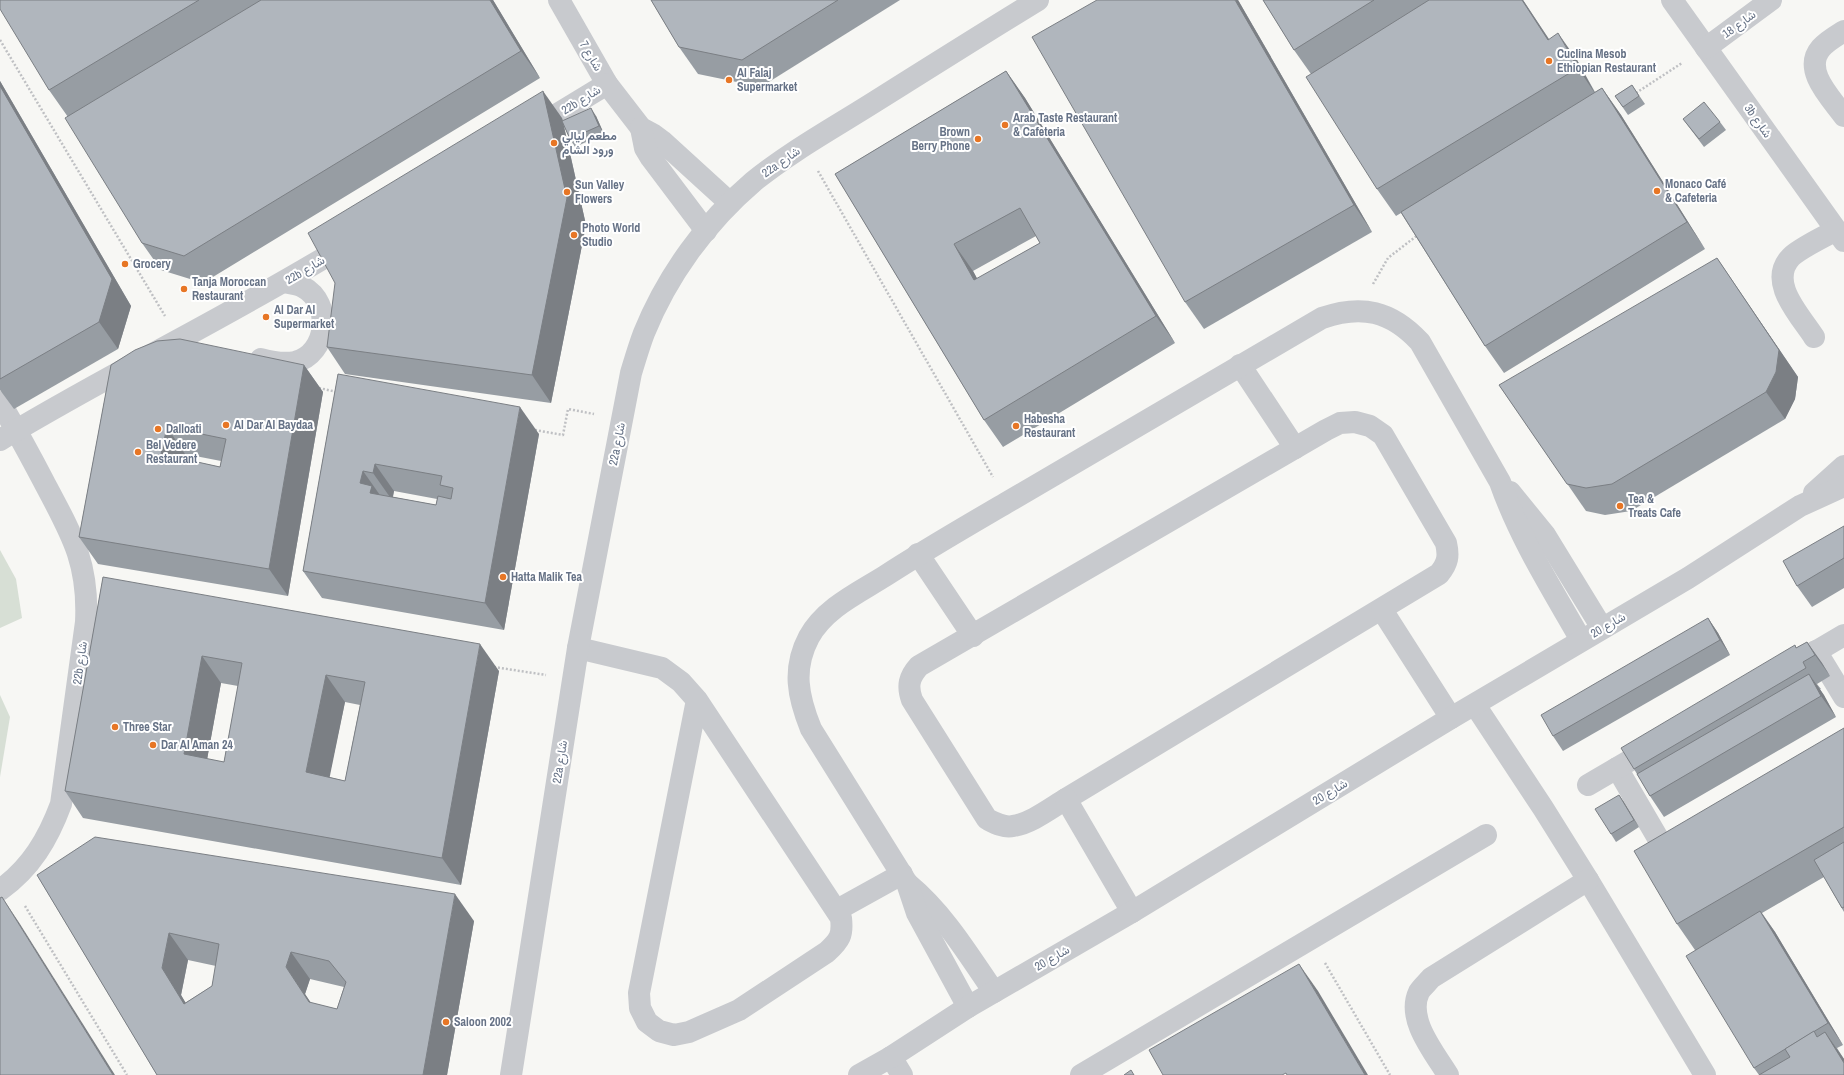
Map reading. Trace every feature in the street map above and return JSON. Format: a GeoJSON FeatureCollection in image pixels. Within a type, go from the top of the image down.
{"type":"FeatureCollection","features":[{"type":"Feature","properties":{"kind":"street","name":"شارع 7"},"geometry":{"type":"LineString","coordinates":[[559,0],[607,84],[641,128],[658,138],[730,203]]}},
{"type":"Feature","properties":{"kind":"street","name":"22a شارع"},"geometry":{"type":"LineString","coordinates":[[511,1075],[572,680],[622,419],[631,373],[644,334],[662,296],[683,260],[706,231],[730,203],[759,178],[803,146],[1038,0]]}},
{"type":"Feature","properties":{"kind":"street","name":"3b شارع"},"geometry":{"type":"LineString","coordinates":[[1672,0],[1840,236]]}},
{"type":"Feature","properties":{"kind":"street","name":"شارع 18"},"geometry":{"type":"LineString","coordinates":[[1706,48],[1771,0]]}},
{"type":"Feature","properties":{"kind":"street"},"geometry":{"type":"LineString","coordinates":[[1844,31],[1821,48],[1815,63],[1816,73],[1820,82],[1844,116]]}},
{"type":"Feature","properties":{"kind":"street","name":"22b شارع"},"geometry":{"type":"LineString","coordinates":[[513,142],[607,84]]}},
{"type":"Feature","properties":{"kind":"street","name":"شارع 7"},"geometry":{"type":"LineString","coordinates":[[641,128],[645,148],[651,158],[706,231]]}},
{"type":"Feature","properties":{"kind":"street","name":"22b شارع"},"geometry":{"type":"LineString","coordinates":[[6,886],[28,866],[42,847],[61,804],[86,622],[87,599],[84,576],[72,536],[8,435],[179,339],[285,282],[366,232]]}},
{"type":"Feature","properties":{"kind":"street"},"geometry":{"type":"LineString","coordinates":[[1814,337],[1784,290],[1781,278],[1784,266],[1792,256],[1840,236]]}},
{"type":"Feature","properties":{"kind":"street"},"geometry":{"type":"LineString","coordinates":[[239,354],[277,363],[296,362],[312,352],[322,336],[324,317],[317,300],[303,287],[285,282]]}},
{"type":"Feature","properties":{"kind":"street"},"geometry":{"type":"LineString","coordinates":[[994,992],[941,917],[905,878],[810,728],[801,706],[798,682],[801,658],[810,637],[824,617],[842,602],[918,554],[1322,318],[1340,312],[1359,310],[1377,312],[1393,319],[1408,329],[1420,342],[1500,482],[1527,546],[1581,640]]}},
{"type":"Feature","properties":{"kind":"street"},"geometry":{"type":"LineString","coordinates":[[179,339],[209,346]]}},
{"type":"Feature","properties":{"kind":"street"},"geometry":{"type":"LineString","coordinates":[[1240,366],[1295,448]]}},
{"type":"Feature","properties":{"kind":"street"},"geometry":{"type":"LineString","coordinates":[[0,402],[8,435]]}},
{"type":"Feature","properties":{"kind":"street"},"geometry":{"type":"LineString","coordinates":[[1355,422],[1370,426],[1383,435],[1446,542],[1449,554],[1446,565],[1440,574],[1382,610],[1066,800],[1026,822],[1013,826],[999,825],[987,819],[912,700],[909,691],[909,682],[913,672],[919,666],[1340,423],[1355,422]]}},
{"type":"Feature","properties":{"kind":"street","name":"شارع 20"},"geometry":{"type":"LineString","coordinates":[[1800,506],[1844,466]]}},
{"type":"Feature","properties":{"kind":"street"},"geometry":{"type":"LineString","coordinates":[[1500,482],[1522,505],[1545,535],[1602,628]]}},
{"type":"Feature","properties":{"kind":"street","name":"شارع 20"},"geometry":{"type":"LineString","coordinates":[[859,1075],[897,1066],[968,1008],[994,992],[1132,912],[1451,718],[1688,578],[1800,506],[1844,486]]}},
{"type":"Feature","properties":{"kind":"street"},"geometry":{"type":"LineString","coordinates":[[918,554],[973,636]]}},
{"type":"Feature","properties":{"kind":"street"},"geometry":{"type":"LineString","coordinates":[[1382,610],[1451,718]]}},
{"type":"Feature","properties":{"kind":"street"},"geometry":{"type":"LineString","coordinates":[[1768,680],[1844,635]]}},
{"type":"Feature","properties":{"kind":"street"},"geometry":{"type":"LineString","coordinates":[[578,648],[662,668],[681,682],[697,700],[841,918],[842,931],[837,942],[827,952],[739,1010],[689,1032],[674,1035],[659,1031],[647,1022],[640,1008],[639,993],[697,700]]}},
{"type":"Feature","properties":{"kind":"street"},"geometry":{"type":"LineString","coordinates":[[1816,651],[1844,697]]}},
{"type":"Feature","properties":{"kind":"street"},"geometry":{"type":"LineString","coordinates":[[1475,705],[1543,808],[1588,880],[1705,1075]]}},
{"type":"Feature","properties":{"kind":"street"},"geometry":{"type":"LineString","coordinates":[[1588,785],[1645,752]]}},
{"type":"Feature","properties":{"kind":"street"},"geometry":{"type":"LineString","coordinates":[[1617,768],[1655,833],[1667,850],[1679,853],[1697,844]]}},
{"type":"Feature","properties":{"kind":"street"},"geometry":{"type":"LineString","coordinates":[[1066,800],[1132,912]]}},
{"type":"Feature","properties":{"kind":"street"},"geometry":{"type":"LineString","coordinates":[[1081,1075],[1486,835]]}},
{"type":"Feature","properties":{"kind":"street"},"geometry":{"type":"LineString","coordinates":[[837,910],[905,878]]}},
{"type":"Feature","properties":{"kind":"street"},"geometry":{"type":"LineString","coordinates":[[905,878],[917,912],[968,1008]]}},
{"type":"Feature","properties":{"kind":"street"},"geometry":{"type":"LineString","coordinates":[[1448,1075],[1418,1025],[1415,1008],[1419,991],[1431,978],[1588,880]]}},
{"type":"Feature","properties":{"kind":"path"},"geometry":{"type":"LineString","coordinates":[[0,40],[179,339]]}},
{"type":"Feature","properties":{"kind":"path"},"geometry":{"type":"LineString","coordinates":[[1633,95],[1706,48]]}},
{"type":"Feature","properties":{"kind":"path"},"geometry":{"type":"LineString","coordinates":[[803,146],[1008,502]]}},
{"type":"Feature","properties":{"kind":"path"},"geometry":{"type":"LineString","coordinates":[[1359,310],[1388,258],[1420,233]]}},
{"type":"Feature","properties":{"kind":"path"},"geometry":{"type":"LineString","coordinates":[[317,388],[340,392]]}},
{"type":"Feature","properties":{"kind":"path"},"geometry":{"type":"LineString","coordinates":[[532,429],[563,435],[568,409],[622,419]]}},
{"type":"Feature","properties":{"kind":"path"},"geometry":{"type":"LineString","coordinates":[[486,665],[572,680]]}},
{"type":"Feature","properties":{"kind":"path"},"geometry":{"type":"LineString","coordinates":[[6,886],[127,1075]]}},
{"type":"Feature","properties":{"kind":"path"},"geometry":{"type":"LineString","coordinates":[[1310,939],[1390,1075]]}},
{"type":"Feature","properties":{"kind":"shaded area"},"geometry":{"type":"Polygon","coordinates":[[[0,550],[16,579],[22,618],[0,628],[0,550]]]}},
{"type":"Feature","properties":{"kind":"shaded area"},"geometry":{"type":"Polygon","coordinates":[[[0,695],[10,717],[0,777],[0,695]]]}},
{"type":"Feature","properties":{"kind":"building"},"geometry":{"type":"Polygon","coordinates":[[[0,0],[199,0],[49,90],[0,9],[0,0]]]}},
{"type":"Feature","properties":{"kind":"building"},"geometry":{"type":"Polygon","coordinates":[[[261,0],[490,0],[521,51],[184,256],[142,243],[65,118],[261,0]]]}},
{"type":"Feature","properties":{"kind":"building"},"geometry":{"type":"Polygon","coordinates":[[[651,0],[838,0],[742,60],[679,47],[651,0]]]}},
{"type":"Feature","properties":{"kind":"building"},"geometry":{"type":"Polygon","coordinates":[[[1097,0],[1235,0],[1354,205],[1185,302],[1032,37],[1097,0]]]}},
{"type":"Feature","properties":{"kind":"building"},"geometry":{"type":"Polygon","coordinates":[[[1263,0],[1374,0],[1294,50],[1263,0]]]}},
{"type":"Feature","properties":{"kind":"building"},"geometry":{"type":"Polygon","coordinates":[[[1429,0],[1522,0],[1548,40],[1558,33],[1578,68],[1377,189],[1306,77],[1429,0]]]}},
{"type":"Feature","properties":{"kind":"building"},"geometry":{"type":"Polygon","coordinates":[[[1006,71],[1156,316],[984,420],[835,174],[1006,71]],[[1020,208],[954,244],[974,280],[1040,243],[1020,208]]]}},
{"type":"Feature","properties":{"kind":"building"},"geometry":{"type":"Polygon","coordinates":[[[1632,85],[1639,96],[1623,107],[1615,96],[1632,85]]]}},
{"type":"Feature","properties":{"kind":"building"},"geometry":{"type":"Polygon","coordinates":[[[0,86],[112,279],[99,322],[0,379],[0,86]]]}},
{"type":"Feature","properties":{"kind":"building"},"geometry":{"type":"Polygon","coordinates":[[[1602,88],[1687,222],[1485,346],[1401,212],[1602,88]]]}},
{"type":"Feature","properties":{"kind":"building"},"geometry":{"type":"Polygon","coordinates":[[[543,91],[567,198],[532,375],[327,347],[335,283],[308,233],[543,91]]]}},
{"type":"Feature","properties":{"kind":"building"},"geometry":{"type":"Polygon","coordinates":[[[1704,102],[1720,122],[1699,139],[1683,119],[1704,102]]]}},
{"type":"Feature","properties":{"kind":"building"},"geometry":{"type":"Polygon","coordinates":[[[591,108],[599,126],[570,139],[562,121],[591,108]]]}},
{"type":"Feature","properties":{"kind":"building"},"geometry":{"type":"Polygon","coordinates":[[[1717,258],[1779,350],[1776,372],[1766,392],[1612,484],[1586,488],[1567,484],[1499,385],[1717,258]]]}},
{"type":"Feature","properties":{"kind":"building"},"geometry":{"type":"Polygon","coordinates":[[[180,339],[304,365],[269,569],[79,537],[111,365],[135,350],[157,341],[180,339]],[[167,427],[161,454],[220,467],[226,439],[167,427]]]}},
{"type":"Feature","properties":{"kind":"building"},"geometry":{"type":"Polygon","coordinates":[[[338,374],[520,407],[485,603],[303,571],[338,374]],[[375,464],[373,473],[363,471],[360,483],[372,486],[370,493],[436,505],[438,496],[451,499],[453,488],[440,485],[442,476],[375,464]]]}},
{"type":"Feature","properties":{"kind":"building"},"geometry":{"type":"Polygon","coordinates":[[[1844,526],[1844,558],[1797,586],[1783,561],[1844,526]]]}},
{"type":"Feature","properties":{"kind":"building","name":"Dar Al Aman 24"},"geometry":{"type":"Polygon","coordinates":[[[103,577],[480,644],[442,858],[65,791],[103,577]],[[202,656],[184,754],[224,762],[242,663],[202,656]],[[326,675],[306,772],[345,781],[365,682],[326,675]]]}},
{"type":"Feature","properties":{"kind":"building"},"geometry":{"type":"Polygon","coordinates":[[[1708,618],[1720,640],[1553,736],[1541,715],[1708,618]]]}},
{"type":"Feature","properties":{"kind":"building"},"geometry":{"type":"Polygon","coordinates":[[[1807,642],[1815,655],[1803,662],[1806,668],[1634,769],[1621,748],[1795,645],[1796,648],[1807,642]]]}},
{"type":"Feature","properties":{"kind":"building"},"geometry":{"type":"Polygon","coordinates":[[[1809,674],[1821,696],[1650,796],[1637,774],[1809,674]]]}},
{"type":"Feature","properties":{"kind":"building"},"geometry":{"type":"Polygon","coordinates":[[[1844,728],[1844,827],[1677,924],[1634,851],[1844,728]]]}},
{"type":"Feature","properties":{"kind":"building"},"geometry":{"type":"Polygon","coordinates":[[[1619,795],[1634,820],[1611,834],[1595,809],[1619,795]]]}},
{"type":"Feature","properties":{"kind":"building"},"geometry":{"type":"Polygon","coordinates":[[[95,837],[455,894],[423,1075],[157,1075],[37,875],[95,837]],[[169,933],[162,968],[184,1004],[212,986],[219,944],[169,933]],[[291,952],[286,967],[309,1002],[337,1009],[346,982],[329,961],[291,952]]]}},
{"type":"Feature","properties":{"kind":"building"},"geometry":{"type":"Polygon","coordinates":[[[1844,842],[1844,907],[1842,908],[1814,860],[1844,842]]]}},
{"type":"Feature","properties":{"kind":"building"},"geometry":{"type":"Polygon","coordinates":[[[2,897],[113,1075],[0,1075],[0,898],[2,897]]]}},
{"type":"Feature","properties":{"kind":"building"},"geometry":{"type":"Polygon","coordinates":[[[1760,911],[1828,1023],[1754,1068],[1686,956],[1760,911]]]}},
{"type":"Feature","properties":{"kind":"building"},"geometry":{"type":"Polygon","coordinates":[[[1299,964],[1365,1075],[1287,1075],[1286,1073],[1282,1075],[1163,1075],[1149,1050],[1299,964]]]}},
{"type":"Feature","properties":{"kind":"building"},"geometry":{"type":"Polygon","coordinates":[[[1814,1031],[1817,1037],[1825,1032],[1844,1063],[1844,1075],[1759,1075],[1790,1057],[1785,1049],[1814,1031]]]}},
{"type":"Feature","properties":{"kind":"building"},"geometry":{"type":"Polygon","coordinates":[[[1131,1070],[1134,1075],[1124,1075],[1131,1070]]]}},
{"type":"Feature","properties":{"kind":"place","name":"CucIina Mesob Ethiopian Restaurant"},"geometry":{"type":"Point","coordinates":[1549,61]}},
{"type":"Feature","properties":{"kind":"place","name":"Al Falaj Supermarket"},"geometry":{"type":"Point","coordinates":[729,80]}},
{"type":"Feature","properties":{"kind":"place","name":"Arab Taste Restaurant & Cafeteria"},"geometry":{"type":"Point","coordinates":[1005,125]}},
{"type":"Feature","properties":{"kind":"place","name":"Brown Berry Phone"},"geometry":{"type":"Point","coordinates":[978,139]}},
{"type":"Feature","properties":{"kind":"place","name":"مطعم ليالي ورود الشام"},"geometry":{"type":"Point","coordinates":[554,143]}},
{"type":"Feature","properties":{"kind":"place","name":"Monaco Café & Cafeteria"},"geometry":{"type":"Point","coordinates":[1657,191]}},
{"type":"Feature","properties":{"kind":"place","name":"Sun Valley Flowers"},"geometry":{"type":"Point","coordinates":[567,192]}},
{"type":"Feature","properties":{"kind":"place","name":"Photo World Studio"},"geometry":{"type":"Point","coordinates":[574,235]}},
{"type":"Feature","properties":{"kind":"place","name":"Grocery"},"geometry":{"type":"Point","coordinates":[125,264]}},
{"type":"Feature","properties":{"kind":"place","name":"Tanja Moroccan Restaurant"},"geometry":{"type":"Point","coordinates":[184,289]}},
{"type":"Feature","properties":{"kind":"place","name":"Al Dar Al Supermarket"},"geometry":{"type":"Point","coordinates":[266,317]}},
{"type":"Feature","properties":{"kind":"place","name":"Al Dar Al Baydaa"},"geometry":{"type":"Point","coordinates":[226,425]}},
{"type":"Feature","properties":{"kind":"place","name":"Habesha Restaurant"},"geometry":{"type":"Point","coordinates":[1016,426]}},
{"type":"Feature","properties":{"kind":"place","name":"Dalloati"},"geometry":{"type":"Point","coordinates":[158,429]}},
{"type":"Feature","properties":{"kind":"place","name":"Bel Vedere Restaurant"},"geometry":{"type":"Point","coordinates":[138,452]}},
{"type":"Feature","properties":{"kind":"place","name":"Tea & Treats Cafe"},"geometry":{"type":"Point","coordinates":[1620,506]}},
{"type":"Feature","properties":{"kind":"place","name":"Hatta Malik Tea"},"geometry":{"type":"Point","coordinates":[503,577]}},
{"type":"Feature","properties":{"kind":"place","name":"Three Star"},"geometry":{"type":"Point","coordinates":[115,727]}},
{"type":"Feature","properties":{"kind":"place","name":"Dar Al Aman 24"},"geometry":{"type":"Point","coordinates":[153,745]}},
{"type":"Feature","properties":{"kind":"place","name":"Saloon 2002"},"geometry":{"type":"Point","coordinates":[446,1022]}}]}
